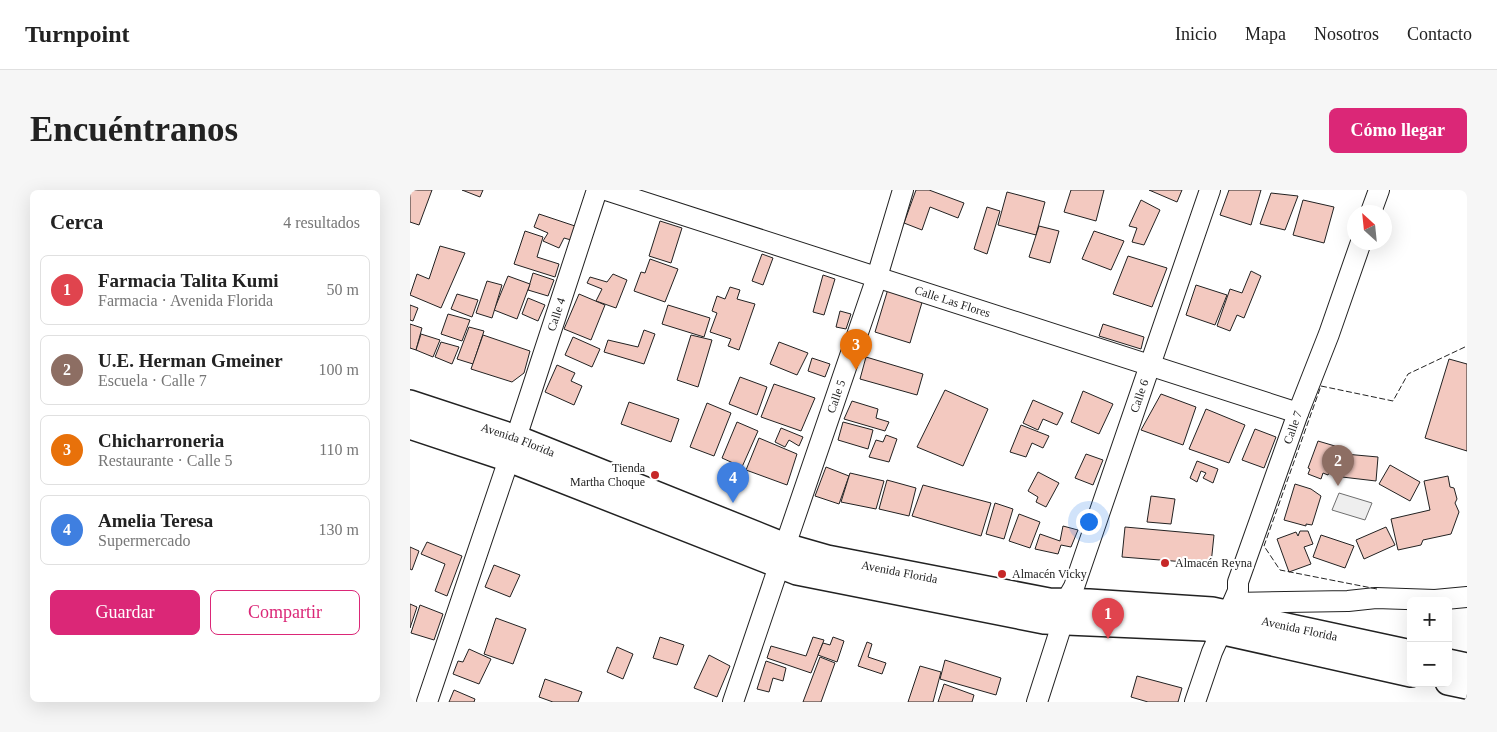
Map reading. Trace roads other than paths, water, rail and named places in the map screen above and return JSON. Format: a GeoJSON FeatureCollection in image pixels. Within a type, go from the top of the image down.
{"type":"FeatureCollection","features":[{"type":"Feature","properties":{"kind":"main road","name":"Avenida Florida"},"geometry":{"type":"LineString","coordinates":[[410,403],[512,449],[782,556],[827,558],[1049,600],[1064,611],[1206,628],[1227,616],[1407,652]]}},
{"type":"Feature","properties":{"kind":"main road","name":"Avenida Florida"},"geometry":{"type":"LineString","coordinates":[[410,426],[512,449]]}},
{"type":"Feature","properties":{"kind":"main road","name":"Avenida Florida"},"geometry":{"type":"LineString","coordinates":[[1227,616],[1407,673]]}},
{"type":"Feature","properties":{"kind":"main road"},"geometry":{"type":"LineString","coordinates":[[1452,663],[1467,666]]}},
{"type":"Feature","properties":{"kind":"main road"},"geometry":{"type":"LineString","coordinates":[[1452,683],[1467,686]]}},
{"type":"Feature","properties":{"kind":"street","name":"Calle 4"},"geometry":{"type":"LineString","coordinates":[[427,702],[598,190]]}},
{"type":"Feature","properties":{"kind":"street","name":"Calle Las Flores"},"geometry":{"type":"LineString","coordinates":[[606,190],[1298,413]]}},
{"type":"Feature","properties":{"kind":"street","name":"Calle 5"},"geometry":{"type":"LineString","coordinates":[[733,702],[877,277],[903,190]]}},
{"type":"Feature","properties":{"kind":"street","name":"Calle 6"},"geometry":{"type":"LineString","coordinates":[[1037,702],[1064,611],[1074,587],[1210,190]]}},
{"type":"Feature","properties":{"kind":"street"},"geometry":{"type":"LineString","coordinates":[[1374,205],[1379,190]]}},
{"type":"Feature","properties":{"kind":"street","name":"Calle 7"},"geometry":{"type":"LineString","coordinates":[[1194,702],[1212,652],[1238,591],[1238,582],[1358,250]]}},
{"type":"Feature","properties":{"kind":"street"},"geometry":{"type":"LineString","coordinates":[[1227,616],[1376,598],[1435,600],[1467,597]]}},
{"type":"Feature","properties":{"kind":"place","name":"Chicharroneria"},"geometry":{"type":"Point","coordinates":[856,370]}},
{"type":"Feature","properties":{"kind":"place","name":"Tienda Martha Choque"},"geometry":{"type":"Point","coordinates":[655,475]}},
{"type":"Feature","properties":{"kind":"place","name":"U.E. Herman Gmeiner"},"geometry":{"type":"Point","coordinates":[1338,486]}},
{"type":"Feature","properties":{"kind":"place","name":"Amelia Teresa"},"geometry":{"type":"Point","coordinates":[733,503]}},
{"type":"Feature","properties":{"kind":"place","name":"Almacén Reyna"},"geometry":{"type":"Point","coordinates":[1165,563]}},
{"type":"Feature","properties":{"kind":"place","name":"Almacén Vicky"},"geometry":{"type":"Point","coordinates":[1002,574]}},
{"type":"Feature","properties":{"kind":"place","name":"Farmacia Talita Kumi"},"geometry":{"type":"Point","coordinates":[1108,639]}}]}
